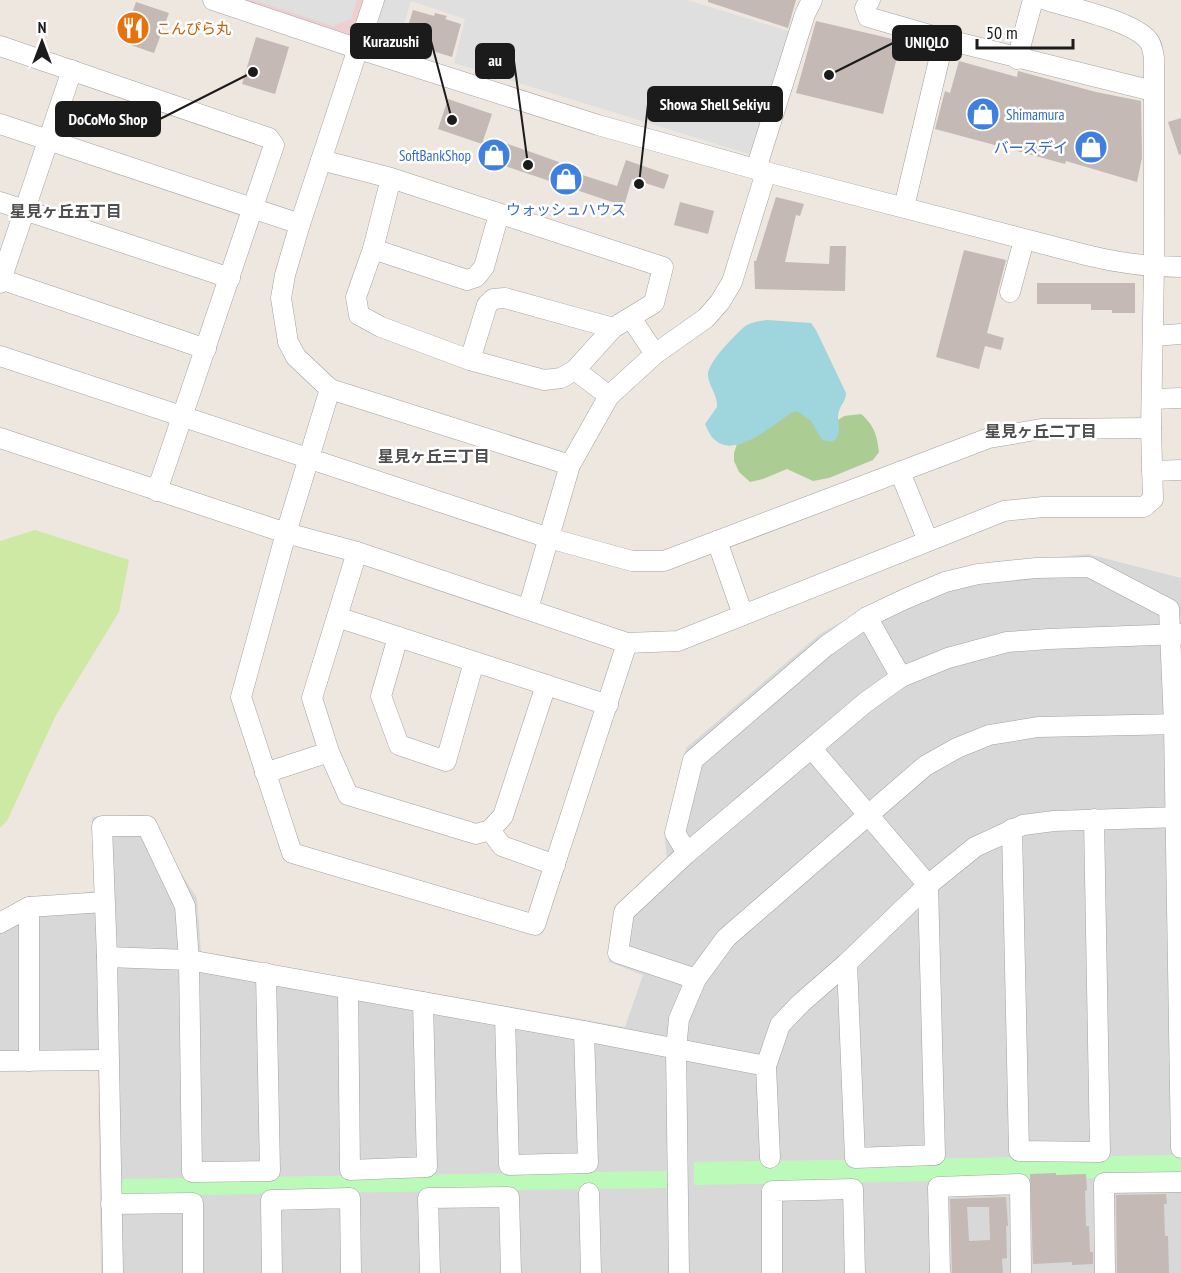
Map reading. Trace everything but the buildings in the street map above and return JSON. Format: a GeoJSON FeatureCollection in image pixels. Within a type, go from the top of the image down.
{"type":"FeatureCollection","features":[{"type":"Feature","properties":{"kind":"street"},"geometry":{"type":"LineString","coordinates":[[213,0],[598,125],[761,170],[1024,240],[1122,263],[1154,267],[1181,267]]}},
{"type":"Feature","properties":{"kind":"street"},"geometry":{"type":"LineString","coordinates":[[374,0],[285,275],[281,298],[288,342],[296,357],[330,389],[570,465]]}},
{"type":"Feature","properties":{"kind":"street"},"geometry":{"type":"LineString","coordinates":[[528,609],[570,465],[609,396],[655,354],[706,318],[720,302],[732,282],[805,14],[812,0]]}},
{"type":"Feature","properties":{"kind":"street"},"geometry":{"type":"LineString","coordinates":[[870,0],[866,8],[868,17],[1017,59],[1153,91]]}},
{"type":"Feature","properties":{"kind":"street"},"geometry":{"type":"LineString","coordinates":[[1017,59],[1033,0]]}},
{"type":"Feature","properties":{"kind":"street"},"geometry":{"type":"LineString","coordinates":[[0,438],[286,533],[357,552],[627,642],[678,641],[1004,511],[1043,507],[1144,507],[1153,499],[1151,428],[1154,336],[1154,58],[1150,41],[1140,33],[1121,23],[1046,0]]}},
{"type":"Feature","properties":{"kind":"street"},"geometry":{"type":"LineString","coordinates":[[904,207],[944,39]]}},
{"type":"Feature","properties":{"kind":"street"},"geometry":{"type":"LineString","coordinates":[[0,46],[269,138],[274,145],[157,490]]}},
{"type":"Feature","properties":{"kind":"street"},"geometry":{"type":"LineString","coordinates":[[72,70],[0,281],[206,349]]}},
{"type":"Feature","properties":{"kind":"street"},"geometry":{"type":"LineString","coordinates":[[0,124],[300,224]]}},
{"type":"Feature","properties":{"kind":"street"},"geometry":{"type":"LineString","coordinates":[[321,160],[391,178],[663,267],[654,303],[613,328],[574,370],[561,378],[544,380],[470,360],[381,327],[359,315],[356,297],[373,249],[391,178]]}},
{"type":"Feature","properties":{"kind":"street"},"geometry":{"type":"LineString","coordinates":[[0,202],[230,278]]}},
{"type":"Feature","properties":{"kind":"street"},"geometry":{"type":"LineString","coordinates":[[373,249],[467,280],[477,277],[484,267],[499,214]]}},
{"type":"Feature","properties":{"kind":"street"},"geometry":{"type":"LineString","coordinates":[[1010,292],[1024,240]]}},
{"type":"Feature","properties":{"kind":"street"},"geometry":{"type":"LineString","coordinates":[[470,360],[487,305],[493,299],[505,298],[613,328]]}},
{"type":"Feature","properties":{"kind":"street"},"geometry":{"type":"LineString","coordinates":[[631,318],[655,354]]}},
{"type":"Feature","properties":{"kind":"street"},"geometry":{"type":"LineString","coordinates":[[1154,336],[1181,334]]}},
{"type":"Feature","properties":{"kind":"street"},"geometry":{"type":"LineString","coordinates":[[0,357],[549,538],[632,561],[664,561],[989,438],[1041,429],[1151,428]]}},
{"type":"Feature","properties":{"kind":"street"},"geometry":{"type":"LineString","coordinates":[[574,370],[609,396]]}},
{"type":"Feature","properties":{"kind":"street"},"geometry":{"type":"LineString","coordinates":[[330,389],[286,533],[241,697],[292,853],[534,925],[627,642]]}},
{"type":"Feature","properties":{"kind":"street"},"geometry":{"type":"LineString","coordinates":[[1152,399],[1181,398]]}},
{"type":"Feature","properties":{"kind":"street"},"geometry":{"type":"LineString","coordinates":[[1152,471],[1181,470]]}},
{"type":"Feature","properties":{"kind":"street"},"geometry":{"type":"LineString","coordinates":[[900,472],[928,541]]}},
{"type":"Feature","properties":{"kind":"street"},"geometry":{"type":"LineString","coordinates":[[717,541],[743,615]]}},
{"type":"Feature","properties":{"kind":"street"},"geometry":{"type":"LineString","coordinates":[[357,552],[312,698],[329,752],[348,795],[476,834],[490,830],[503,816],[546,685]]}},
{"type":"Feature","properties":{"kind":"street"},"geometry":{"type":"LineString","coordinates":[[687,853],[675,833],[693,760],[826,645],[867,617],[945,582],[978,574],[1036,568],[1089,567],[1169,609],[1175,634],[1181,1148]]}},
{"type":"Feature","properties":{"kind":"street"},"geometry":{"type":"LineString","coordinates":[[337,617],[608,705]]}},
{"type":"Feature","properties":{"kind":"street"},"geometry":{"type":"LineString","coordinates":[[867,617],[901,677]]}},
{"type":"Feature","properties":{"kind":"street"},"geometry":{"type":"LineString","coordinates":[[696,980],[618,953],[624,912],[687,853],[866,702],[901,677],[948,658],[1007,642],[1175,634]]}},
{"type":"Feature","properties":{"kind":"street"},"geometry":{"type":"LineString","coordinates":[[398,637],[381,696],[399,745],[446,761],[474,662]]}},
{"type":"Feature","properties":{"kind":"street"},"geometry":{"type":"LineString","coordinates":[[679,1273],[676,1049],[680,1019],[696,980],[726,938],[926,766],[957,748],[989,735],[1038,727],[1177,724]]}},
{"type":"Feature","properties":{"kind":"street"},"geometry":{"type":"LineString","coordinates":[[812,749],[928,885],[935,1155],[855,1158],[847,963]]}},
{"type":"Feature","properties":{"kind":"street"},"geometry":{"type":"LineString","coordinates":[[265,773],[329,752]]}},
{"type":"Feature","properties":{"kind":"street"},"geometry":{"type":"LineString","coordinates":[[771,1158],[766,1066],[780,1025],[928,885],[975,847],[1023,825],[1054,821],[1178,817]]}},
{"type":"Feature","properties":{"kind":"street"},"geometry":{"type":"LineString","coordinates":[[1012,830],[1019,1151],[1100,1152],[1094,819]]}},
{"type":"Feature","properties":{"kind":"street"},"geometry":{"type":"LineString","coordinates":[[114,1273],[102,826],[147,826],[185,906],[189,960],[192,1172],[270,1171],[266,974]]}},
{"type":"Feature","properties":{"kind":"street"},"geometry":{"type":"LineString","coordinates":[[490,830],[502,846],[555,865]]}},
{"type":"Feature","properties":{"kind":"street"},"geometry":{"type":"LineString","coordinates":[[0,923],[29,908],[104,902]]}},
{"type":"Feature","properties":{"kind":"street"},"geometry":{"type":"LineString","coordinates":[[29,908],[29,1061]]}},
{"type":"Feature","properties":{"kind":"street"},"geometry":{"type":"LineString","coordinates":[[107,957],[189,960],[766,1066]]}},
{"type":"Feature","properties":{"kind":"street"},"geometry":{"type":"LineString","coordinates":[[348,989],[350,1170],[427,1167],[423,1002]]}},
{"type":"Feature","properties":{"kind":"street"},"geometry":{"type":"LineString","coordinates":[[505,1017],[509,1165],[588,1163],[584,1031]]}},
{"type":"Feature","properties":{"kind":"street"},"geometry":{"type":"LineString","coordinates":[[0,1061],[108,1060]]}},
{"type":"Feature","properties":{"kind":"street"},"geometry":{"type":"LineString","coordinates":[[1105,1273],[1104,1183],[1181,1182]]}},
{"type":"Feature","properties":{"kind":"street"},"geometry":{"type":"LineString","coordinates":[[940,1273],[938,1187],[1020,1184],[1021,1273]]}},
{"type":"Feature","properties":{"kind":"street"},"geometry":{"type":"LineString","coordinates":[[772,1273],[772,1191],[853,1189],[855,1273]]}},
{"type":"Feature","properties":{"kind":"street"},"geometry":{"type":"LineString","coordinates":[[589,1193],[591,1273]]}},
{"type":"Feature","properties":{"kind":"street"},"geometry":{"type":"LineString","coordinates":[[430,1273],[428,1198],[509,1197],[511,1273]]}},
{"type":"Feature","properties":{"kind":"street"},"geometry":{"type":"LineString","coordinates":[[272,1273],[271,1200],[350,1198],[351,1273]]}},
{"type":"Feature","properties":{"kind":"street"},"geometry":{"type":"LineString","coordinates":[[111,1204],[193,1203],[193,1273]]}},
{"type":"Feature","properties":{"kind":"shaded area"},"geometry":{"type":"Polygon","coordinates":[[[236,0],[366,0],[355,36],[236,0]]]}},
{"type":"Feature","properties":{"kind":"shaded area"},"geometry":{"type":"Polygon","coordinates":[[[253,0],[357,0],[351,19],[333,26],[253,0]]]}},
{"type":"Feature","properties":{"kind":"shaded area"},"geometry":{"type":"Polygon","coordinates":[[[382,0],[687,0],[795,33],[755,156],[454,63],[465,19],[411,1],[398,43],[374,37],[372,31],[382,0]]]}},
{"type":"Feature","properties":{"kind":"shaded area"},"geometry":{"type":"Polygon","coordinates":[[[1088,554],[1181,578],[1181,1273],[101,1273],[98,1071],[0,1067],[0,914],[26,899],[98,891],[92,817],[144,815],[197,898],[201,952],[625,1027],[643,975],[609,962],[617,905],[667,860],[665,839],[686,748],[820,634],[893,593],[997,563],[1088,554]]]}},
{"type":"Feature","properties":{"kind":"green space"},"geometry":{"type":"Polygon","coordinates":[[[803,409],[826,428],[844,416],[861,414],[874,431],[879,452],[873,460],[829,478],[813,481],[787,469],[750,482],[739,472],[734,461],[738,441],[777,414],[803,409]]]}},
{"type":"Feature","properties":{"kind":"green space"},"geometry":{"type":"Polygon","coordinates":[[[35,530],[129,560],[119,612],[56,715],[7,821],[0,828],[0,541],[35,530]]]}},
{"type":"Feature","properties":{"kind":"green space"},"geometry":{"type":"Polygon","coordinates":[[[1181,1155],[1181,1177],[694,1185],[694,1162],[1181,1155]]]}},
{"type":"Feature","properties":{"kind":"green space"},"geometry":{"type":"Polygon","coordinates":[[[667,1171],[667,1188],[117,1196],[117,1179],[667,1171]]]}},
{"type":"Feature","properties":{"kind":"water"},"geometry":{"type":"Polygon","coordinates":[[[767,320],[811,323],[816,330],[846,393],[838,415],[839,432],[832,442],[822,440],[811,421],[797,411],[743,443],[723,445],[709,433],[705,424],[717,407],[708,376],[712,364],[744,327],[767,320]]]}},
{"type":"Feature","properties":{"kind":"place","name":"こんぴら丸"},"geometry":{"type":"Point","coordinates":[133,28]}},
{"type":"Feature","properties":{"kind":"place","name":"DoCoMo Shop"},"geometry":{"type":"Point","coordinates":[253,72]}},
{"type":"Feature","properties":{"kind":"place","name":"UNIQLO"},"geometry":{"type":"Point","coordinates":[829,75]}},
{"type":"Feature","properties":{"kind":"place","name":"Shimamura"},"geometry":{"type":"Point","coordinates":[983,114]}},
{"type":"Feature","properties":{"kind":"place","name":"Kurazushi"},"geometry":{"type":"Point","coordinates":[452,120]}},
{"type":"Feature","properties":{"kind":"place","name":"バースデイ"},"geometry":{"type":"Point","coordinates":[1091,147]}},
{"type":"Feature","properties":{"kind":"place","name":"SoftBankShop"},"geometry":{"type":"Point","coordinates":[494,155]}},
{"type":"Feature","properties":{"kind":"place","name":"au"},"geometry":{"type":"Point","coordinates":[528,165]}},
{"type":"Feature","properties":{"kind":"place","name":"ウォッシュハウス"},"geometry":{"type":"Point","coordinates":[566,179]}},
{"type":"Feature","properties":{"kind":"place","name":"Showa Shell Sekiyu"},"geometry":{"type":"Point","coordinates":[639,184]}},
{"type":"Feature","properties":{"kind":"district","name":"星見ヶ丘五丁目"},"geometry":{"type":"Point","coordinates":[66,211]}},
{"type":"Feature","properties":{"kind":"district","name":"星見ヶ丘二丁目"},"geometry":{"type":"Point","coordinates":[1041,431]}},
{"type":"Feature","properties":{"kind":"district","name":"星見ヶ丘三丁目"},"geometry":{"type":"Point","coordinates":[434,456]}}]}
